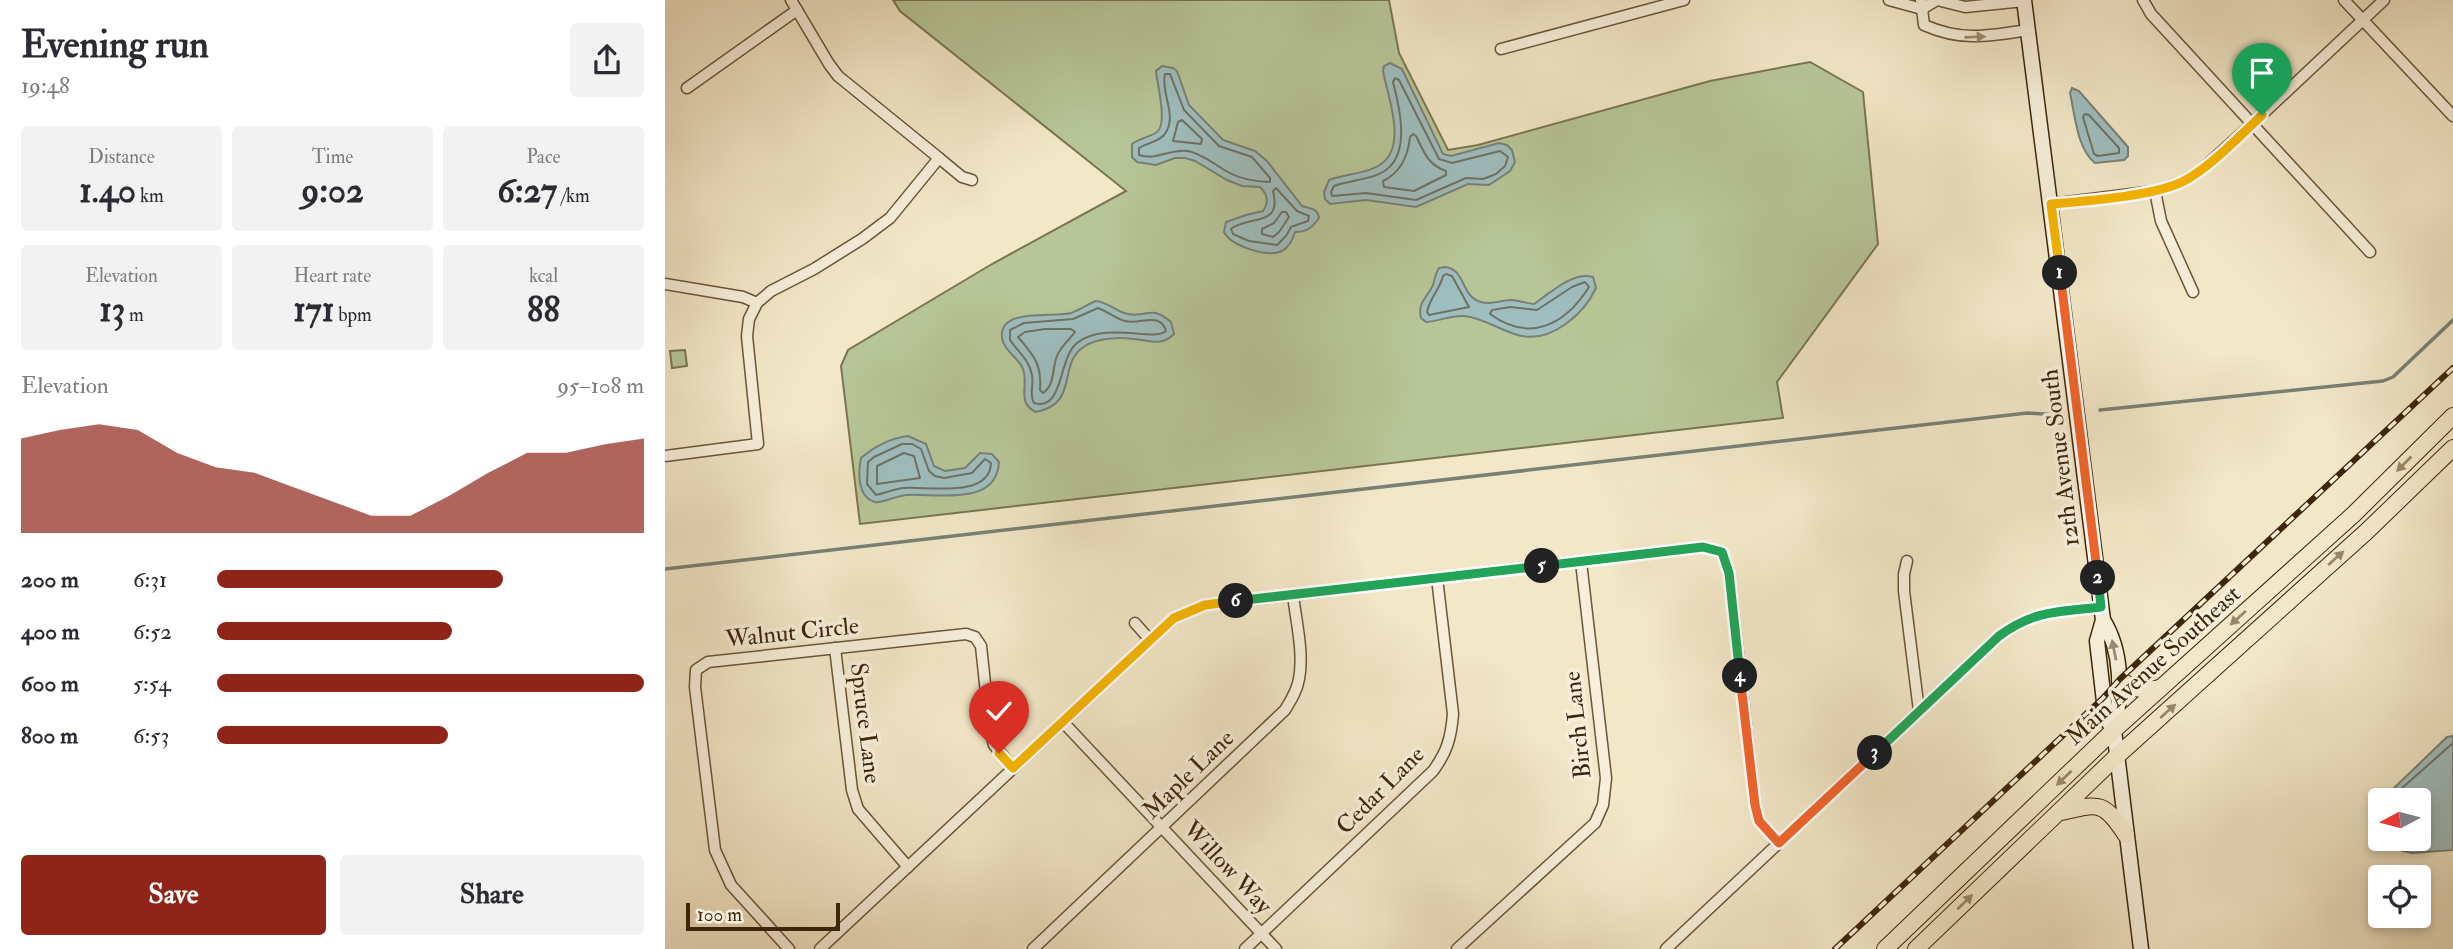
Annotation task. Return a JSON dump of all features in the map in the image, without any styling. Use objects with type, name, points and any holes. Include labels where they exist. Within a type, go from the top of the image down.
[{"type":"main road","name":"Main Avenue Southeast","points":[[1885,949],[2114,730],[2354,514],[2453,416]]},
{"type":"main road","name":"Main Avenue Southeast","points":[[1916,949],[2117,756],[2366,531],[2453,448]]},
{"type":"main road","points":[[2119,679],[2135,689],[2146,691],[2160,688]]},
{"type":"main road","points":[[2058,813],[2088,806],[2104,808],[2112,814],[2126,835]]},
{"type":"street","points":[[1889,0],[1921,4],[1937,0],[1965,7],[2024,0]]},
{"type":"street","name":"12th Avenue South","points":[[2024,0],[2102,613],[2097,641],[2106,719],[2114,730],[2141,949]]},
{"type":"street","points":[[2143,0],[2151,14],[2370,252]]},
{"type":"street","points":[[2344,0],[2453,116]]},
{"type":"street","points":[[2051,204],[2155,191],[2192,176],[2252,124],[2384,0]]},
{"type":"street","points":[[1501,49],[1676,1]]},
{"type":"street","points":[[1921,4],[1924,25],[1940,32],[1966,38],[2028,30]]},
{"type":"street","points":[[687,88],[794,5],[838,76],[962,177],[972,180]]},
{"type":"street","points":[[665,456],[758,444],[747,336],[749,319],[757,303],[771,291],[814,269],[862,239],[890,218],[939,158]]},
{"type":"street","points":[[2155,191],[2161,221],[2193,292]]},
{"type":"street","points":[[665,284],[743,297],[757,303]]},
{"type":"street","points":[[820,949],[1174,618],[1205,605],[1703,547],[1722,552],[1729,573],[1755,805],[1759,821],[1779,843]]},
{"type":"street","points":[[1907,561],[1904,591],[1919,711]]},
{"type":"street","name":"Birch Lane","points":[[1457,949],[1595,822],[1603,805],[1606,778],[1581,562]]},
{"type":"street","name":"Cedar Lane","points":[[1245,949],[1433,771],[1446,754],[1453,714],[1437,578]]},
{"type":"street","name":"Maple Lane","points":[[1033,949],[1285,710],[1299,679],[1300,660],[1293,595]]},
{"type":"street","points":[[1666,949],[1999,636],[2017,623],[2035,615],[2102,613],[2111,633],[2119,679],[2120,705],[2114,730]]},
{"type":"street","points":[[1135,623],[1150,640]]},
{"type":"street","name":"Walnut Circle","points":[[789,949],[731,885],[715,850],[695,687],[696,670],[708,662],[966,634],[975,637],[981,646],[993,745],[1013,768]]},
{"type":"street","name":"Spruce Lane","points":[[835,648],[852,790],[858,809],[908,867]]},
{"type":"street","name":"Willow Way","points":[[1063,722],[1276,949]]},
{"type":"green space","points":[[893,0],[1389,0],[1399,53],[1448,150],[1478,145],[1710,81],[1810,62],[1863,92],[1878,244],[1777,382],[1783,418],[860,524],[841,366],[848,350],[992,264],[1126,191],[900,11]]},
{"type":"green space","points":[[685,350],[687,366],[672,368],[670,351]]},
{"type":"water","points":[[1390,63],[1402,69],[1443,154],[1451,156],[1499,143],[1507,145],[1512,150],[1515,162],[1510,171],[1489,185],[1468,184],[1416,207],[1366,200],[1330,204],[1325,199],[1324,192],[1329,180],[1369,170],[1389,156],[1395,133],[1383,71],[1384,66]]},
{"type":"water","points":[[1162,66],[1177,71],[1189,105],[1223,140],[1255,151],[1267,161],[1302,206],[1317,212],[1319,218],[1314,224],[1306,230],[1295,232],[1282,251],[1259,252],[1234,242],[1224,232],[1226,222],[1263,211],[1267,199],[1260,187],[1242,186],[1185,158],[1175,158],[1156,165],[1137,162],[1132,157],[1132,144],[1154,134],[1160,127],[1162,112],[1156,71]]},
{"type":"water","points":[[2072,88],[2079,91],[2128,147],[2128,156],[2124,160],[2095,163],[2089,157],[2078,131],[2070,93]]},
{"type":"water","points":[[1445,267],[1456,272],[1468,293],[1482,302],[1512,300],[1534,304],[1562,284],[1585,276],[1593,277],[1596,288],[1575,316],[1545,335],[1522,336],[1464,316],[1426,322],[1421,318],[1421,304],[1433,285],[1439,268]]},
{"type":"water","points":[[1096,301],[1128,314],[1158,314],[1171,322],[1174,334],[1160,342],[1115,338],[1085,346],[1076,353],[1071,362],[1064,392],[1059,400],[1036,412],[1026,404],[1023,369],[1003,343],[1003,328],[1018,318],[1071,313]]},
{"type":"water","points":[[908,436],[926,444],[934,466],[945,471],[965,468],[980,453],[992,454],[999,462],[996,476],[988,486],[963,495],[907,495],[878,502],[869,499],[860,483],[861,458],[883,444]]},
{"type":"water","points":[[2453,736],[2453,850],[2412,853],[2402,851],[2431,851],[2431,788],[2394,788],[2447,737]]},
{"type":"waterway","points":[[2100,410],[2383,381],[2393,377],[2453,320]]},
{"type":"waterway","points":[[665,569],[2027,413],[2058,415]]},
{"type":"railway","points":[[1835,949],[2453,368]]},
{"type":"route","points":[[999,753],[1013,768],[1174,618],[1205,605],[1703,547],[1722,552],[1729,573],[1755,805],[1759,821],[1779,843],[1999,636],[2017,623],[2035,615],[2101,607],[2051,204],[2155,191],[2183,181],[2201,170],[2262,115]]}]
